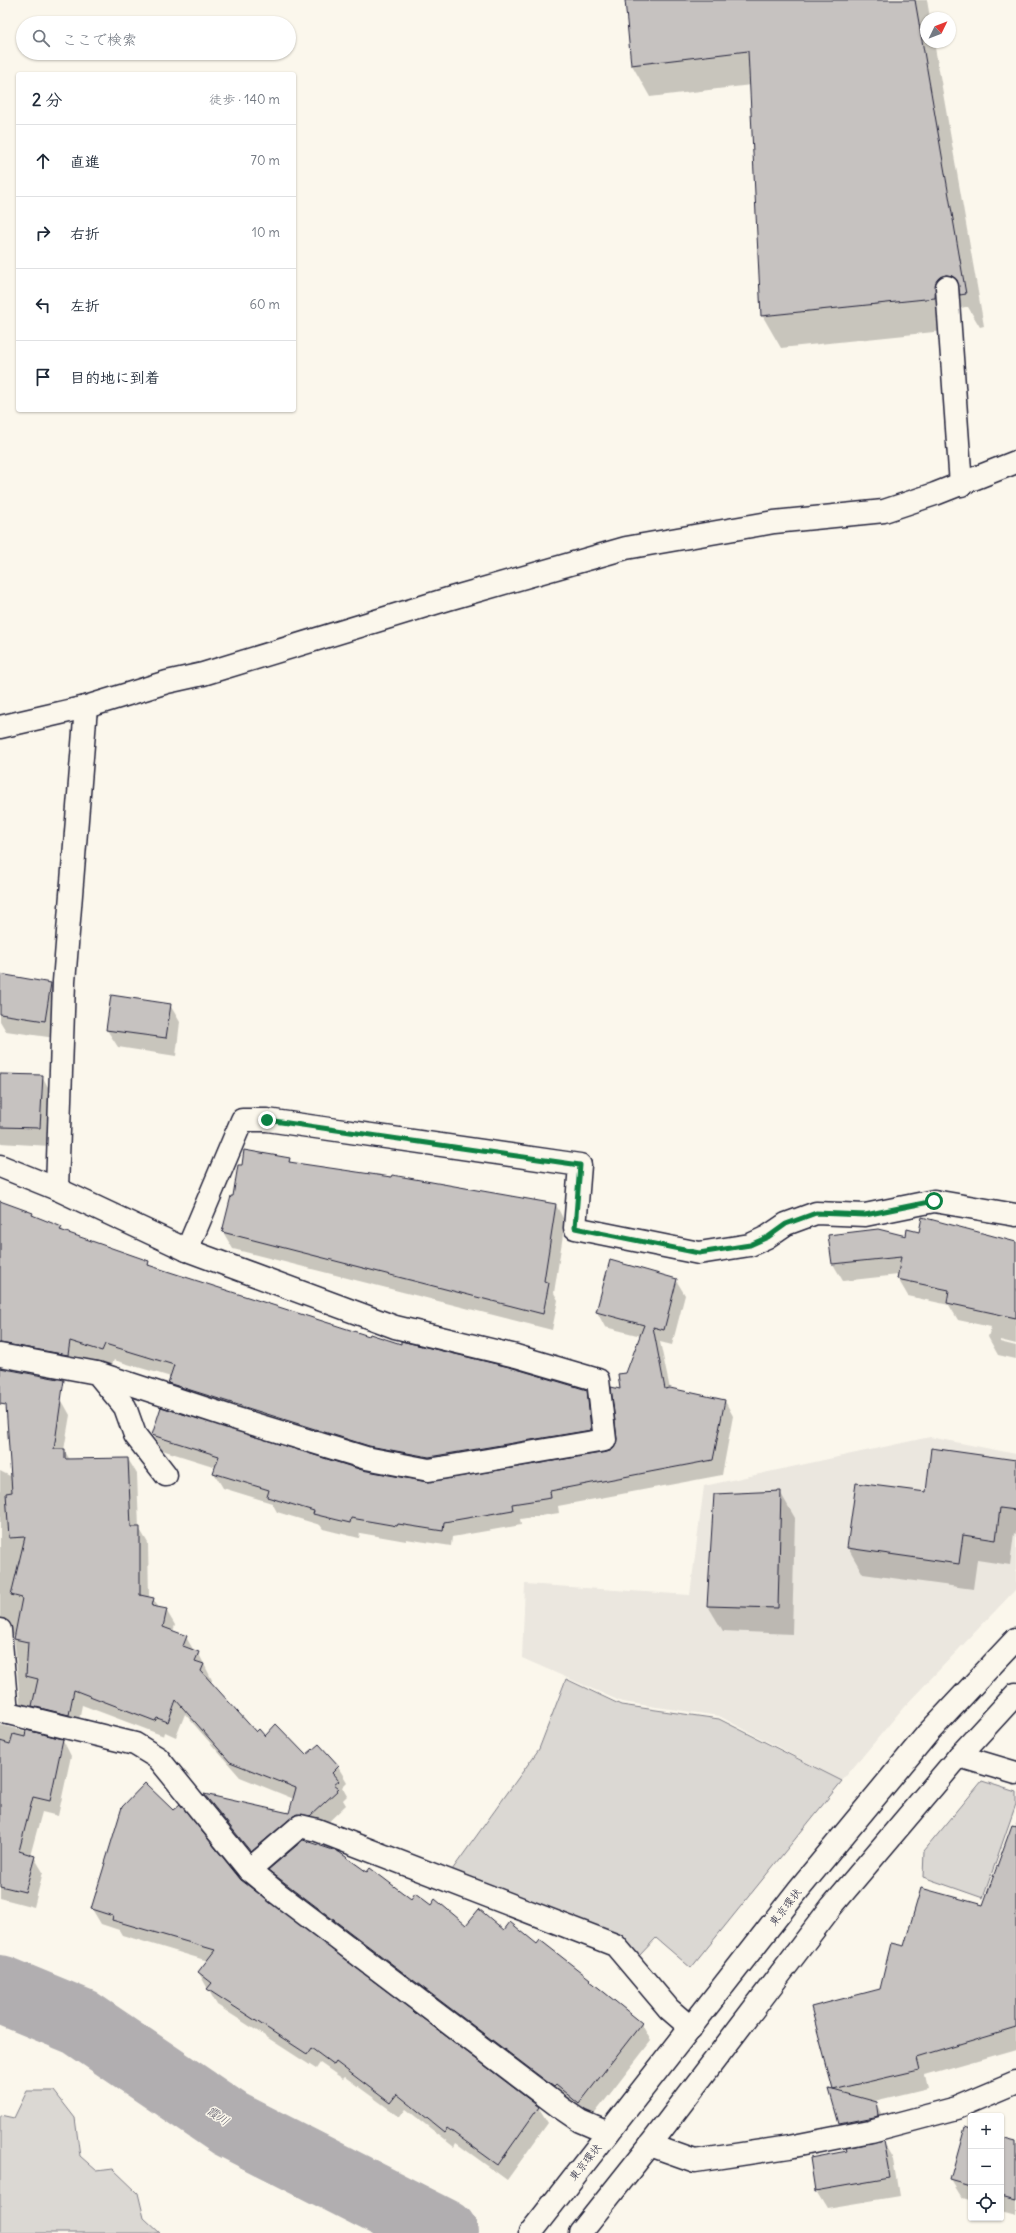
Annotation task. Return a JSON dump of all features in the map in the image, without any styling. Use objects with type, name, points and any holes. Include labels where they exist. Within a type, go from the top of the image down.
[{"type":"main road","points":[[947,287],[960,485]]},
{"type":"main road","points":[[0,727],[86,707],[167,682],[203,674],[448,599],[626,548],[774,522],[884,511],[960,485],[1016,462]]},
{"type":"main road","points":[[57,1189],[64,982],[86,707]]},
{"type":"main road","points":[[187,1250],[242,1120],[267,1120],[580,1165],[575,1228],[699,1253],[750,1245],[768,1237],[786,1224],[816,1213],[865,1215],[934,1201],[1016,1215]]},
{"type":"main road","points":[[0,1166],[57,1189],[187,1250],[395,1327],[516,1356],[598,1380],[605,1440],[429,1470],[366,1458],[234,1418],[97,1373],[0,1355]]},
{"type":"main road","points":[[97,1373],[124,1407],[135,1435],[166,1475]]},
{"type":"main road","points":[[0,1630],[3,1712],[135,1744],[158,1758],[249,1870],[277,1893],[561,2108],[580,2121],[608,2133]]},
{"type":"main road","name":"東京環状","points":[[530,2233],[798,1889],[928,1733],[1016,1639]]},
{"type":"main road","points":[[580,2233],[650,2145],[832,1906],[959,1756],[1016,1694]]},
{"type":"main road","points":[[959,1756],[1016,1773]]},
{"type":"main road","points":[[249,1870],[300,1826],[317,1830],[615,1945],[669,2009],[691,2028]]},
{"type":"main road","points":[[650,2145],[695,2161],[789,2147],[870,2131],[957,2108],[1016,2083]]},
{"type":"shaded area","points":[[930,1437],[1016,1454],[1016,1589],[903,1708],[842,1781],[719,1716],[622,1702],[522,1658],[525,1584],[690,1595],[704,1486]]},
{"type":"shaded area","points":[[566,1679],[621,1705],[719,1719],[842,1781],[691,1968],[656,1938],[639,1956],[622,1936],[452,1870],[539,1749]]},
{"type":"shaded area","points":[[982,1781],[1016,1792],[1016,1804],[983,1898],[923,1877],[924,1851]]},
{"type":"shaded area","points":[[27,2091],[54,2091],[75,2118],[80,2156],[97,2171],[113,2169],[138,2193],[144,2218],[160,2233],[0,2233],[0,2115],[14,2118]]},
{"type":"building","points":[[625,0],[915,0],[920,29],[920,48],[923,48],[966,294],[960,295],[957,280],[952,276],[946,275],[940,277],[936,282],[935,298],[761,316],[748,51],[631,65]]},
{"type":"building","points":[[0,974],[51,983],[45,1021],[0,1014]]},
{"type":"building","points":[[111,995],[171,1004],[166,1038],[106,1030]]},
{"type":"building","points":[[0,1074],[43,1075],[40,1128],[0,1127]]},
{"type":"building","points":[[244,1150],[290,1158],[289,1162],[391,1177],[392,1175],[556,1204],[544,1281],[549,1283],[543,1314],[222,1232],[231,1196],[233,1196],[238,1165],[242,1165]]},
{"type":"building","points":[[0,1201],[33,1213],[32,1215],[62,1227],[60,1230],[149,1261],[148,1265],[369,1336],[370,1334],[401,1344],[401,1341],[513,1368],[587,1390],[591,1430],[429,1457],[369,1446],[168,1383],[174,1365],[105,1344],[102,1351],[70,1341],[68,1355],[0,1343]]},
{"type":"building","points":[[922,1217],[1016,1242],[1016,1318],[947,1303],[949,1290],[897,1279],[901,1257],[832,1264],[828,1235],[878,1229],[906,1236],[907,1229],[919,1232]]},
{"type":"building","points":[[610,1260],[677,1279],[664,1330],[653,1327],[665,1389],[670,1388],[725,1400],[713,1460],[550,1491],[551,1498],[512,1504],[513,1510],[444,1522],[443,1531],[398,1524],[397,1526],[351,1518],[350,1523],[313,1514],[314,1511],[267,1497],[269,1490],[213,1473],[219,1456],[152,1435],[161,1407],[362,1470],[427,1482],[607,1452],[613,1449],[617,1439],[611,1387],[620,1389],[618,1374],[626,1373],[644,1325],[596,1312]]},
{"type":"building","points":[[0,1368],[64,1380],[54,1449],[65,1449],[65,1459],[128,1458],[131,1527],[140,1527],[140,1595],[154,1598],[152,1606],[167,1609],[163,1627],[187,1636],[183,1646],[199,1652],[195,1661],[204,1664],[201,1671],[256,1732],[259,1729],[265,1736],[276,1724],[306,1755],[319,1744],[339,1766],[332,1773],[339,1781],[334,1785],[339,1789],[310,1816],[297,1814],[292,1817],[251,1852],[204,1794],[289,1813],[296,1788],[230,1762],[176,1700],[168,1722],[157,1718],[155,1721],[74,1690],[69,1715],[32,1706],[38,1679],[26,1676],[28,1642],[14,1639],[22,1598],[11,1595],[25,1537],[9,1538],[6,1493],[12,1492],[6,1405],[0,1404]]},
{"type":"building","points":[[931,1448],[1016,1460],[1016,1510],[1000,1508],[996,1540],[963,1535],[959,1564],[847,1548],[856,1483],[926,1492]]},
{"type":"building","points":[[781,1491],[778,1608],[707,1606],[714,1494]]},
{"type":"building","points":[[26,1730],[63,1739],[50,1801],[33,1797],[19,1851],[35,1856],[25,1892],[0,1886],[0,1741],[10,1744],[13,1734],[25,1737]]},
{"type":"building","points":[[145,1783],[173,1810],[180,1804],[241,1880],[539,2107],[498,2165],[447,2128],[444,2132],[397,2094],[390,2103],[336,2062],[334,2065],[311,2048],[307,2054],[207,1989],[212,1983],[198,1972],[215,1950],[112,1920],[113,1916],[91,1909],[122,1807]]},
{"type":"building","points":[[1012,1825],[1016,1826],[1016,2028],[916,2058],[919,2070],[833,2090],[811,2007],[880,1989],[891,1943],[904,1946],[921,1888],[983,1905]]},
{"type":"building","points":[[303,1840],[339,1852],[367,1872],[370,1868],[411,1899],[415,1893],[431,1905],[435,1899],[466,1925],[479,1909],[504,1930],[510,1922],[537,1944],[540,1940],[590,1979],[589,1980],[642,2023],[579,2104],[556,2085],[554,2087],[268,1870]]},
{"type":"building","points":[[829,2089],[877,2102],[879,2116],[839,2124]]},
{"type":"building","points":[[965,2127],[968,2128],[968,2186],[950,2181]]},
{"type":"building","points":[[1004,2138],[1016,2141],[1016,2199],[1004,2196]]},
{"type":"building","points":[[883,2140],[890,2178],[815,2191],[810,2158],[847,2151],[846,2148]]},
{"type":"waterway","name":"霞川","points":[[0,1989],[80,2022],[230,2124],[444,2233]]},
{"type":"route","points":[[267,1120],[580,1165],[575,1228],[699,1253],[750,1245],[768,1237],[786,1224],[816,1213],[848,1213],[865,1215],[934,1201]]}]
